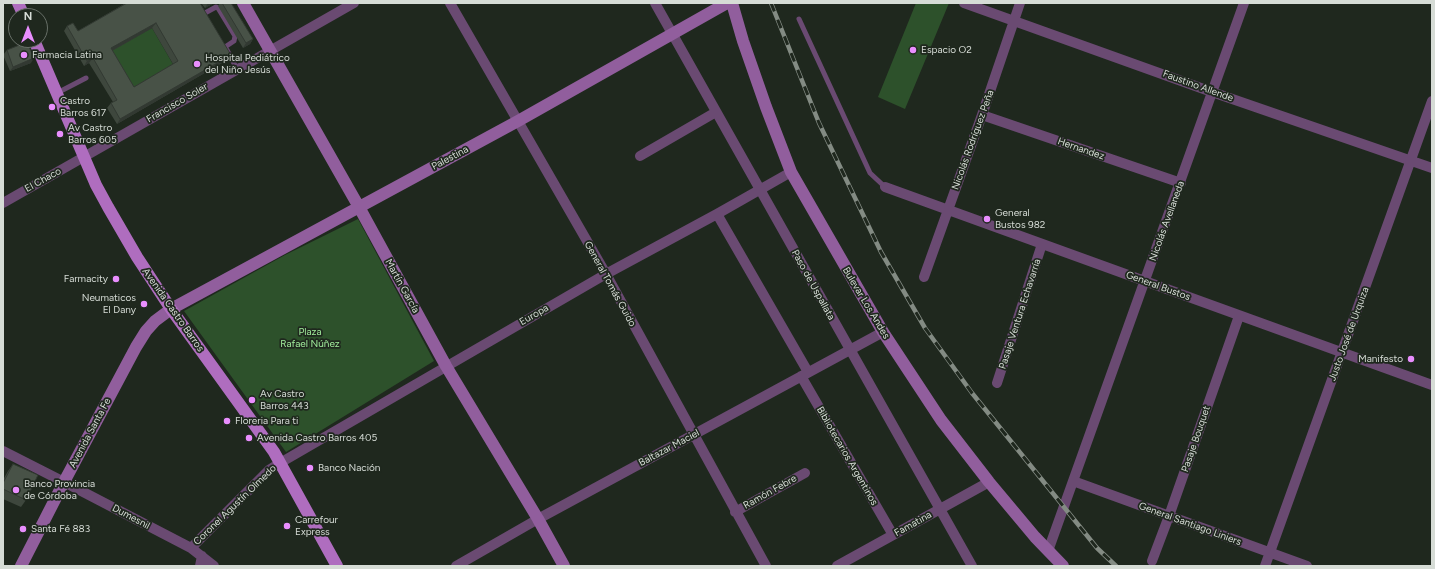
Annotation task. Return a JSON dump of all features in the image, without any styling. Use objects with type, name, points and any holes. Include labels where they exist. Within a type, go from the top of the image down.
[{"type":"main road","name":"Martín García","points":[[243,3],[359,207],[446,366],[538,519],[564,566]]},
{"type":"main road","name":"Palestina","points":[[171,309],[518,121],[727,3]]},
{"type":"main road","name":"Bulevar Los Andes","points":[[732,3],[743,41],[766,107],[791,172],[883,332],[941,420],[989,482],[1048,551],[1063,566]]},
{"type":"main road","name":"Avenida Castro Barros","points":[[37,48],[96,186],[108,207],[137,257],[171,309],[274,452],[337,566]]},
{"type":"main road","name":"Avenida Santa Fe","points":[[21,566],[64,482],[146,331],[155,321],[171,309]]},
{"type":"street","name":"Francisco Soler","points":[[84,157],[269,50],[354,3]]},
{"type":"street","name":"General Tomás Guido","points":[[450,3],[606,274],[735,512],[766,566]]},
{"type":"street","name":"Paso de Uspallata","points":[[655,3],[972,566]]},
{"type":"street","name":"Faustino Allende","points":[[964,3],[1212,92],[1432,168]]},
{"type":"street","name":"Nicolás Rodríguez Peña","points":[[924,277],[1020,3]]},
{"type":"street","name":"Nicolás Avellaneda","points":[[1048,551],[1244,3]]},
{"type":"street","name":"Justo José de Urquiza","points":[[1265,566],[1432,101]]},
{"type":"street","points":[[640,156],[716,112]]},
{"type":"street","name":"Hernandez","points":[[982,115],[1180,183]]},
{"type":"street","name":"El Chaco","points":[[3,203],[84,157]]},
{"type":"street","name":"Europa","points":[[280,463],[606,274],[791,172]]},
{"type":"street","name":"General Bustos","points":[[885,187],[1432,385]]},
{"type":"street","name":"Bibliotecarios Argentinos","points":[[717,214],[893,535]]},
{"type":"street","name":"Pasaje Ventura Echavarría","points":[[997,383],[1042,244]]},
{"type":"street","name":"Pasaje Bouquet","points":[[1152,561],[1170,516],[1239,316]]},
{"type":"street","name":"Baltazar Maciel","points":[[456,566],[538,519],[849,349],[883,332]]},
{"type":"street","name":"Dumesnil","points":[[3,451],[191,548],[201,561],[214,566]]},
{"type":"street","name":"Coronel Agustín Olmedo","points":[[191,548],[269,470],[280,463]]},
{"type":"street","name":"Ramón Febre","points":[[735,512],[805,473]]},
{"type":"street","name":"General Santiago Liniers","points":[[1073,481],[1307,566]]},
{"type":"street","name":"Famatina","points":[[837,566],[989,482]]},
{"type":"lane","points":[[209,20],[204,10],[216,7],[218,8],[235,36],[234,41],[225,47]]},
{"type":"lane","points":[[799,19],[870,173],[885,187]]},
{"type":"lane","points":[[221,40],[237,69]]},
{"type":"lane","points":[[56,93],[86,78]]},
{"type":"green space","name":"Espacio O2","points":[[916,3],[949,3],[905,109],[878,97]]},
{"type":"green space","points":[[152,28],[174,66],[130,92],[108,53]]},
{"type":"green space","name":"Plaza Rafael Núñez","points":[[358,219],[434,361],[286,452],[184,311],[285,255]]},
{"type":"building","name":"Hospital Pediátrico del Niño Jesús","points":[[127,3],[200,3],[231,55],[120,119],[111,103],[117,100],[93,58],[87,61],[67,26],[73,23],[78,31]],"holes":[[[156,23],[178,61],[134,87],[111,48]]]},
{"type":"building","points":[[222,3],[231,3],[253,39],[246,43]]},
{"type":"building","points":[[12,48],[30,48],[34,58],[13,67],[7,50]]},
{"type":"building","points":[[13,464],[38,475],[26,500],[3,489],[3,483]]},
{"type":"railway","points":[[771,3],[819,123],[881,252],[925,328],[972,393],[1097,548],[1116,566]]},
{"type":"place","name":"Espacio O2","points":[[913,50]]},
{"type":"place","name":"Farmacia Latina","points":[[24,55]]},
{"type":"place","name":"Hospital Pediátrico del Niño Jesús","points":[[197,64]]},
{"type":"place","name":"Castro Barros 617","points":[[52,107]]},
{"type":"place","name":"Av Castro Barros 605","points":[[60,134]]},
{"type":"place","name":"General Bustos 982","points":[[987,219]]},
{"type":"place","name":"Farmacity","points":[[116,279]]},
{"type":"place","name":"Neumaticos El Dany","points":[[144,304]]},
{"type":"place","name":"Manifesto","points":[[1411,359]]},
{"type":"place","name":"Av Castro Barros 443","points":[[252,400]]},
{"type":"place","name":"Floreria Para ti","points":[[227,421]]},
{"type":"place","name":"Avenida Castro Barros 405","points":[[249,438]]},
{"type":"place","name":"Banco Nación","points":[[310,468]]},
{"type":"place","name":"Banco Provincia de Córdoba","points":[[16,490]]},
{"type":"place","name":"Carrefour Express","points":[[287,526]]},
{"type":"place","name":"Santa Fé 883","points":[[23,529]]}]
